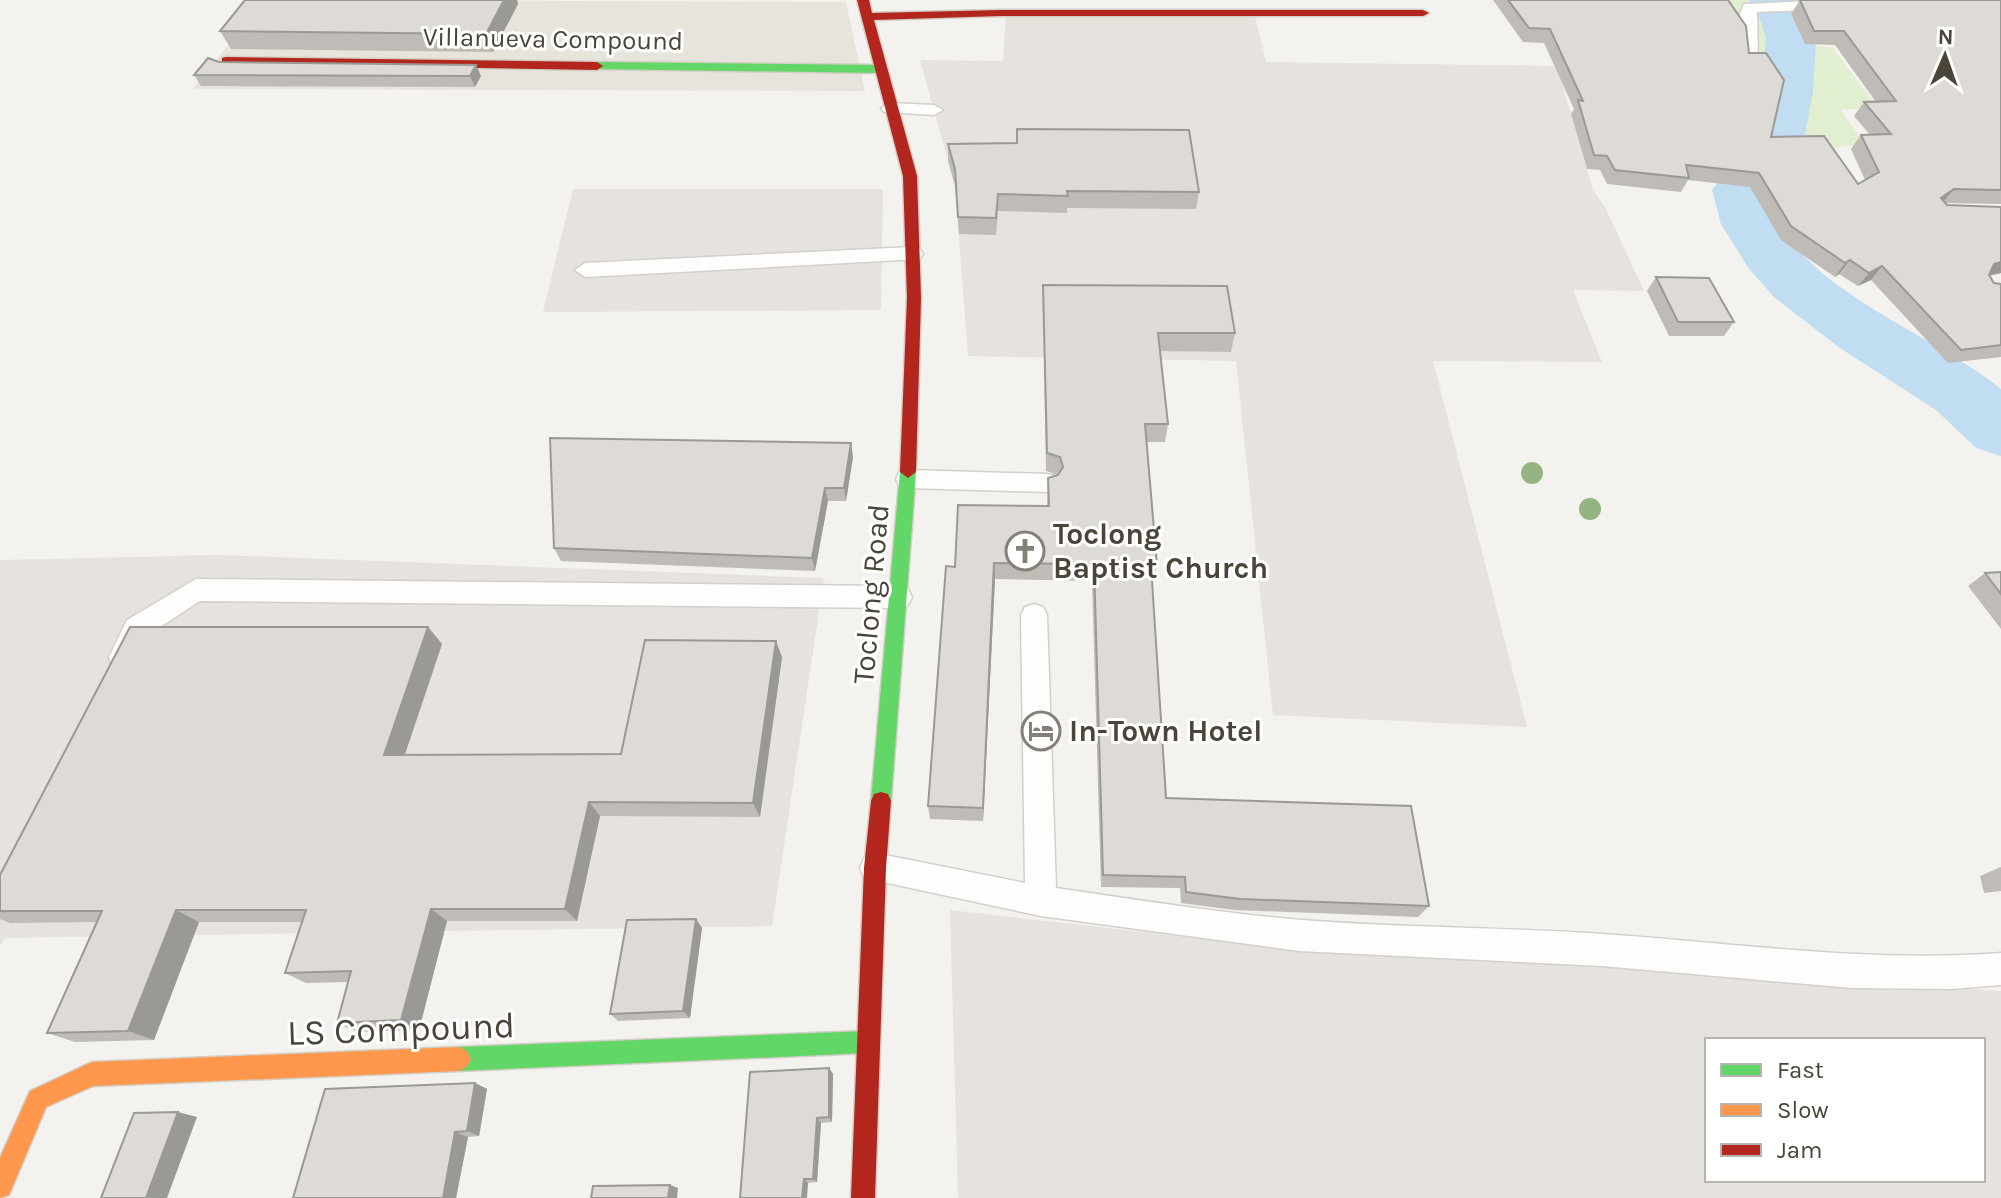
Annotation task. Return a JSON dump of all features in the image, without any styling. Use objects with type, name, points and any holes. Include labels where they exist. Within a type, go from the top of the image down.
[{"type":"street","points":[[865,9],[1001,13],[1423,13]]},
{"type":"street","name":"Toclong Road","points":[[863,1198],[875,868],[908,479],[913,254],[910,176],[865,9]]},
{"type":"street","name":"Villanueva Compound","points":[[226,61],[879,69]]},
{"type":"street","name":"LS Compound","points":[[0,1186],[38,1099],[92,1074],[867,1042]]},
{"type":"lane","points":[[1749,61],[1750,7],[1847,4]]},
{"type":"lane","points":[[890,108],[934,110]]},
{"type":"lane","points":[[585,270],[913,254]]},
{"type":"lane","points":[[908,479],[1047,483]]},
{"type":"lane","points":[[108,685],[136,628],[196,590],[899,597]]},
{"type":"lane","points":[[1034,615],[1041,901]]},
{"type":"lane","points":[[875,868],[1041,901],[1167,920],[1333,938],[1602,950],[1849,972],[1938,974],[2001,969]]},
{"type":"shaded area","points":[[264,0],[846,2],[865,91],[193,89]]},
{"type":"shaded area","points":[[1006,15],[1255,16],[1266,62],[1557,66],[1593,190],[1605,207],[1644,291],[1573,290],[1602,362],[1433,361],[1527,727],[1273,715],[1236,361],[968,356],[955,186],[920,60],[1003,61]]},
{"type":"shaded area","points":[[573,189],[883,189],[881,310],[543,312]]},
{"type":"shaded area","points":[[218,555],[824,578],[772,926],[5,938],[0,946],[0,560]]},
{"type":"shaded area","points":[[950,910],[1179,936],[2001,991],[2001,1198],[958,1198]]},
{"type":"green space","points":[[1650,0],[1798,0],[1784,3],[1801,46],[1832,47],[1879,109],[1840,109],[1864,143],[1833,148],[1806,162],[1808,193],[1748,193],[1735,189],[1761,164]]},
{"type":"building","points":[[245,0],[504,0],[486,34],[220,31]]},
{"type":"building","points":[[1508,0],[1728,0],[1746,26],[1749,53],[1766,53],[1784,80],[1771,137],[1824,136],[1858,184],[1879,172],[1861,135],[1891,134],[1864,102],[1896,101],[1844,31],[1814,31],[1800,0],[2001,0],[2001,190],[1954,189],[1941,198],[1947,205],[2001,207],[2001,262],[1994,264],[1989,275],[1994,283],[2001,284],[2001,345],[1961,350],[1882,266],[1869,273],[1850,260],[1845,263],[1791,226],[1759,173],[1686,165],[1689,178],[1615,170],[1607,156],[1594,155],[1578,100],[1583,101],[1550,29],[1529,28]]},
{"type":"building","points":[[208,58],[219,62],[476,65],[470,76],[194,75]]},
{"type":"building","points":[[1017,129],[1189,130],[1199,192],[1067,191],[1068,196],[998,194],[996,218],[958,217],[955,169],[948,144],[1017,143]]},
{"type":"building","points":[[1656,277],[1709,278],[1734,322],[1678,322]]},
{"type":"building","points":[[1043,285],[1227,286],[1235,333],[1158,333],[1168,424],[1145,424],[1157,565],[1151,565],[1166,798],[1411,806],[1429,906],[1240,899],[1186,892],[1185,877],[1103,875],[1094,564],[994,563],[983,808],[928,806],[946,566],[955,567],[958,505],[1049,506],[1048,478],[1058,475],[1063,467],[1060,457],[1047,453]]},
{"type":"building","points":[[550,438],[851,443],[844,488],[825,488],[812,558],[554,548]]},
{"type":"building","points":[[2001,572],[2001,594],[1985,573]]},
{"type":"building","points":[[130,627],[428,627],[384,755],[621,754],[645,640],[776,641],[753,803],[589,802],[565,909],[431,909],[401,1020],[337,1023],[351,971],[285,973],[306,910],[176,910],[128,1031],[47,1033],[102,911],[0,911],[0,875]]},
{"type":"building","points":[[696,919],[683,1011],[610,1014],[627,920]]},
{"type":"building","points":[[829,1068],[829,1117],[817,1118],[813,1179],[804,1179],[802,1198],[740,1198],[750,1072]]},
{"type":"building","points":[[475,1083],[467,1131],[455,1132],[443,1198],[293,1198],[325,1089]]},
{"type":"building","points":[[178,1112],[146,1198],[101,1198],[134,1113]]},
{"type":"building","points":[[670,1185],[668,1198],[591,1198],[593,1186]]},
{"type":"waterway","points":[[1774,0],[1789,30],[1791,61],[1775,145],[1756,175],[1741,190],[1751,224],[1770,255],[1797,283],[1863,333],[1960,393],[2001,430]]},
{"type":"traffic: fast","points":[[597,66],[879,69]]},
{"type":"traffic: fast","points":[[881,801],[908,472]]},
{"type":"traffic: fast","points":[[459,1059],[867,1042]]},
{"type":"traffic: slow","points":[[0,1186],[38,1099],[92,1074],[459,1059]]},
{"type":"traffic: jam","points":[[863,0],[910,176],[914,298],[908,472]]},
{"type":"traffic: jam","points":[[867,17],[1001,13],[1423,13]]},
{"type":"traffic: jam","points":[[226,61],[597,66]]},
{"type":"traffic: jam","points":[[863,1198],[875,868],[881,801]]},
{"type":"place","name":"Toclong Baptist Church","points":[[1025,551]]},
{"type":"place","name":"In-Town Hotel","points":[[1041,731]]}]
